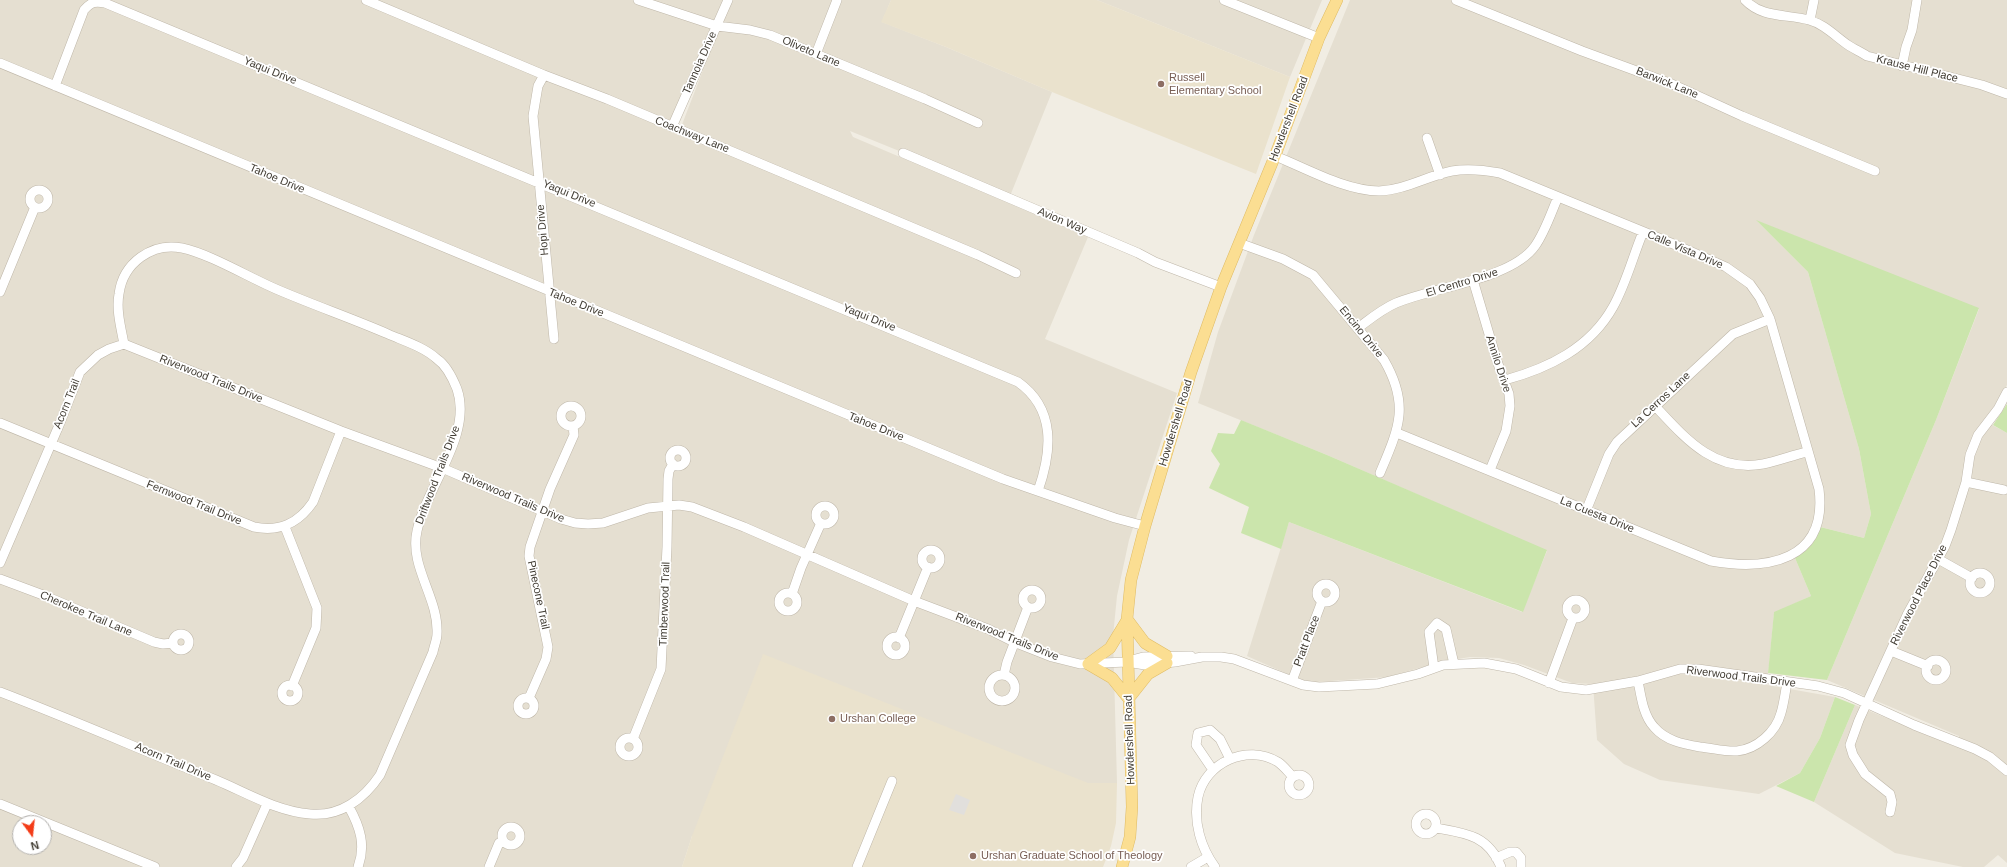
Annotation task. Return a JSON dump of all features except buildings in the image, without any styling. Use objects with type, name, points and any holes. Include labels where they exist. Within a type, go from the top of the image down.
[{"type":"main road","name":"Howdershell Road","points":[[1122,867],[1130,837],[1132,807],[1127,619],[1132,580],[1145,526],[1191,372],[1221,287],[1275,156],[1319,38],[1337,0]]},
{"type":"main road","points":[[1127,619],[1145,643],[1167,659],[1148,674],[1129,698],[1112,678],[1088,664],[1110,648],[1127,619]]},
{"type":"street","name":"Coachway Lane","points":[[366,0],[383,3],[544,75],[672,126],[978,255],[1016,273]]},
{"type":"street","name":"Oliveto Lane","points":[[638,0],[717,26],[750,30],[770,35],[925,99],[978,123]]},
{"type":"street","name":"Tannoia Drive","points":[[672,126],[728,0]]},
{"type":"street","points":[[816,54],[837,0]]},
{"type":"street","points":[[1225,0],[1319,38]]},
{"type":"street","name":"Barwick Lane","points":[[1456,0],[1582,51],[1672,84],[1742,116],[1875,171]]},
{"type":"street","name":"Krause Hill Place","points":[[1744,0],[1751,7],[1761,12],[1810,20],[1827,29],[1850,47],[1867,56],[1982,85],[2007,94]]},
{"type":"street","points":[[1810,20],[1814,0]]},
{"type":"street","points":[[1902,66],[1906,47],[1912,30],[1917,0]]},
{"type":"street","name":"Yaqui Drive","points":[[54,86],[84,10],[90,4],[96,2],[105,3],[1018,382],[1030,390],[1039,402],[1045,419],[1047,458],[1038,491]]},
{"type":"street","name":"Tahoe Drive","points":[[0,63],[1003,479],[1115,518],[1145,526]]},
{"type":"street","name":"Hopi Drive","points":[[544,75],[536,93],[533,116],[554,339]]},
{"type":"street","points":[[1427,138],[1440,175]]},
{"type":"street","name":"Avion Way","points":[[903,153],[1138,253],[1155,262],[1221,287]]},
{"type":"street","name":"Calle Vista Drive","points":[[1275,156],[1338,182],[1368,190],[1379,191],[1400,188],[1440,175],[1470,169],[1500,173],[1726,267],[1750,284],[1760,298],[1770,319],[1819,489],[1820,516],[1816,528],[1800,549]]},
{"type":"street","name":"El Centro Drive","points":[[1358,328],[1374,316],[1397,303],[1498,273],[1518,262],[1535,247],[1558,197]]},
{"type":"street","points":[[0,292],[35,207]]},
{"type":"street","points":[[1505,380],[1525,375],[1559,360],[1585,342],[1596,331],[1614,306],[1643,232]]},
{"type":"street","name":"Encino Drive","points":[[1239,243],[1284,259],[1313,275],[1384,360],[1392,375],[1400,411],[1396,433],[1380,473]]},
{"type":"street","name":"Driftwood Trails Drive","points":[[124,344],[118,295],[125,272],[138,259],[152,250],[171,247],[192,251],[275,288],[405,341],[438,359],[452,380],[459,401],[458,428],[420,517],[415,547],[420,572],[436,620],[437,635],[433,652],[380,775],[372,787],[348,807]]},
{"type":"street","name":"Annilo Drive","points":[[1473,280],[1495,354],[1509,394],[1510,418],[1490,470]]},
{"type":"street","name":"La Cerros Lane","points":[[1586,511],[1609,454],[1617,442],[1733,334],[1770,319]]},
{"type":"street","name":"Riverwood Trails Drive","points":[[124,344],[341,431],[442,468],[542,511],[576,523],[602,523],[648,508],[668,506],[692,507],[914,601],[961,618],[1014,642],[1052,657],[1080,664],[1127,662],[1143,656],[1167,659],[1202,657],[1234,659],[1292,681],[1319,688],[1356,686],[1392,680],[1454,664],[1484,663],[1499,666],[1516,670],[1549,683],[1574,690],[1586,690],[1638,681],[1665,672],[1698,669],[1831,689],[1844,693],[1866,704],[1963,744],[1990,757],[2006,767]]},
{"type":"street","name":"Acorn Trail","points":[[0,563],[80,372],[98,355],[124,344]]},
{"type":"street","name":"Riverwood Place Drive","points":[[1890,812],[1892,802],[1890,794],[1865,774],[1853,755],[1850,745],[1866,704],[1907,615],[1938,559],[1951,530],[1966,482],[1970,456],[1976,440],[1998,410],[2007,392]]},
{"type":"street","points":[[1655,406],[1699,450],[1710,456],[1737,465],[1762,464],[1808,452]]},
{"type":"street","name":"Fernwood Trail Drive","points":[[0,423],[254,527],[265,529],[285,527]]},
{"type":"street","name":"Pinecone Trail","points":[[529,698],[546,659],[548,647],[530,556],[533,535],[574,435],[573,426]]},
{"type":"street","points":[[292,686],[316,628],[317,608],[285,527],[308,510],[313,502],[341,431]]},
{"type":"street","name":"La Cuesta Drive","points":[[1396,433],[1490,470],[1693,555],[1726,564],[1742,565],[1775,563],[1793,556],[1800,549]]},
{"type":"street","name":"Timberwood Trail","points":[[633,739],[661,669],[669,471],[673,464]]},
{"type":"street","points":[[1966,482],[2006,492]]},
{"type":"street","points":[[792,594],[801,568],[821,523]]},
{"type":"street","points":[[1938,559],[1972,578]]},
{"type":"street","points":[[899,638],[928,567]]},
{"type":"street","name":"Cherokee Trail Lane","points":[[0,579],[43,595],[154,642],[163,644],[173,643]]},
{"type":"street","name":"Pratt Place","points":[[1292,681],[1322,601]]},
{"type":"street","points":[[1004,675],[1014,642],[1028,607]]},
{"type":"street","points":[[1549,683],[1573,618]]},
{"type":"street","points":[[1434,668],[1429,632],[1438,623],[1446,629],[1454,664]]},
{"type":"street","points":[[1891,651],[1928,666]]},
{"type":"street","points":[[1638,681],[1648,717],[1653,727],[1670,740],[1681,744],[1736,751],[1748,749],[1758,743],[1776,725],[1782,713],[1787,683]]},
{"type":"street","name":"Acorn Trail Drive","points":[[0,692],[157,755],[235,788],[267,804],[311,814],[331,813],[348,807]]},
{"type":"street","points":[[1213,770],[1196,744],[1198,733],[1210,730],[1214,732],[1230,759]]},
{"type":"street","points":[[1215,867],[1208,857],[1199,834],[1197,804],[1202,786],[1213,770],[1230,759],[1242,755],[1262,756],[1278,762],[1293,777]]},
{"type":"street","points":[[857,867],[892,781]]},
{"type":"street","points":[[0,804],[155,867]]},
{"type":"street","points":[[236,867],[243,858],[267,804]]},
{"type":"street","points":[[348,807],[356,821],[361,835],[361,852],[358,867]]},
{"type":"street","points":[[1436,828],[1471,835],[1490,848],[1501,867]]},
{"type":"street","points":[[489,867],[499,843],[503,841]]},
{"type":"street","points":[[1496,858],[1510,852],[1516,852],[1521,858],[1521,867]]},
{"type":"street","points":[[1191,867],[1208,857]]},
{"type":"shaded area","points":[[0,0],[891,0],[882,22],[946,47],[1052,92],[1010,196],[850,131],[853,137],[1088,237],[1045,339],[1177,393],[1129,540],[1117,596],[1113,636],[1117,783],[1088,783],[692,836],[682,867],[0,867]],"holes":[[[696,67],[703,70],[678,135],[667,129]]]},
{"type":"shaded area","name":"Russell Elementary School","points":[[891,0],[1097,0],[1290,77],[1256,174],[1052,92],[946,47],[881,22]]},
{"type":"shaded area","points":[[1097,0],[1322,0],[1290,77]]},
{"type":"shaded area","points":[[1350,0],[2007,0],[2007,385],[1985,421],[2007,433],[2007,863],[1998,855],[1984,867],[1963,867],[1895,853],[1814,802],[1855,705],[1956,747],[1959,736],[1827,680],[1936,420],[1979,309],[1757,221],[1808,272],[1859,449],[1871,514],[1864,538],[1820,527],[1812,544],[1795,558],[1811,596],[1774,613],[1767,685],[1835,697],[1820,738],[1800,773],[1759,794],[1660,780],[1624,764],[1597,740],[1593,684],[1572,683],[1524,665],[1499,658],[1470,657],[1440,662],[1388,677],[1316,682],[1301,680],[1247,656],[1289,522],[1522,612],[1547,551],[1327,455],[1198,403],[1218,332],[1254,235]]},
{"type":"shaded area","name":"Urshan College","points":[[763,654],[1088,783],[1117,783],[1116,823],[1111,846],[1103,867],[682,867],[692,836]]},
{"type":"shaded area","points":[[956,794],[970,800],[964,815],[949,810]]},
{"type":"green space","points":[[1756,220],[1979,308],[1936,420],[1827,680],[1768,673],[1774,612],[1811,596],[1795,558],[1812,544],[1820,527],[1864,538],[1871,514],[1859,449],[1808,272]]},
{"type":"green space","points":[[2007,404],[2007,433],[1993,425]]},
{"type":"green space","points":[[1241,420],[1327,455],[1547,550],[1523,612],[1289,522],[1281,549],[1241,533],[1249,507],[1209,488],[1220,464],[1211,451],[1218,433],[1234,434]]},
{"type":"green space","points":[[1835,697],[1855,705],[1814,802],[1776,786],[1800,773],[1820,738]]},
{"type":"place","name":"Russell Elementary School","points":[[1161,84]]},
{"type":"place","name":"Urshan College","points":[[832,719]]},
{"type":"place","name":"Urshan Graduate School of Theology","points":[[973,856]]}]
